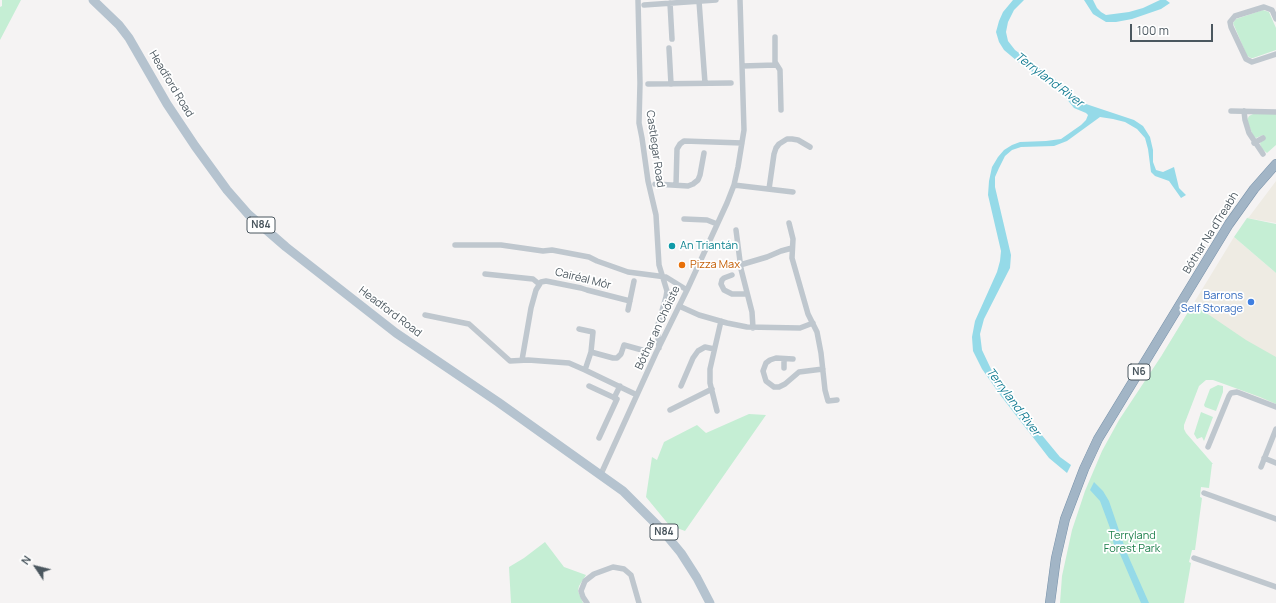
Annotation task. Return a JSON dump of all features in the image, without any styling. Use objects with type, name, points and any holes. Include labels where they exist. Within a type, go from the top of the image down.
[{"type":"highway","name":"Bóthar Na dTreabh","points":[[1050,603],[1056,558],[1065,519],[1098,439],[1230,224],[1254,189],[1276,164]]},
{"type":"main road","name":"Headford Road","points":[[94,0],[120,25],[167,104],[195,146],[227,190],[248,214],[286,247],[396,333],[492,398],[625,492],[662,530],[681,553],[697,578],[710,603]]},
{"type":"street","name":"Castlegar Road","points":[[638,0],[640,83],[639,123],[648,182],[656,215],[659,266],[666,291],[666,297],[657,328],[659,348]]},
{"type":"street","points":[[644,4],[716,0]]},
{"type":"street","name":"Bóthar an Chóiste","points":[[601,474],[687,290],[734,185],[742,143],[744,117],[740,0]]},
{"type":"street","points":[[699,1],[705,83]]},
{"type":"street","points":[[670,3],[672,39]]},
{"type":"street","points":[[1276,20],[1272,10],[1264,7],[1235,16],[1230,22],[1246,59],[1252,62],[1276,54]]},
{"type":"street","points":[[775,37],[776,65],[780,70],[781,110]]},
{"type":"street","points":[[669,48],[671,84]]},
{"type":"street","points":[[742,66],[776,65]]},
{"type":"street","points":[[648,84],[731,84]]},
{"type":"street","points":[[1232,111],[1276,112]]},
{"type":"street","points":[[1244,111],[1246,126],[1254,143],[1263,154]]},
{"type":"street","points":[[1254,143],[1263,138]]},
{"type":"street","points":[[769,189],[774,154],[779,144],[787,139],[792,139],[798,140],[810,146]]},
{"type":"street","points":[[676,185],[677,149],[684,141],[742,143]]},
{"type":"street","points":[[656,184],[688,186],[698,180],[704,152]]},
{"type":"street","points":[[734,185],[793,192]]},
{"type":"street","points":[[684,219],[707,220],[717,224]]},
{"type":"street","points":[[789,223],[793,239],[792,258],[802,296],[818,339],[828,402],[837,400]]},
{"type":"street","points":[[736,230],[740,265],[752,312],[752,328]]},
{"type":"street","points":[[455,245],[501,245],[543,251],[552,250],[589,257],[628,272],[662,276],[687,290]]},
{"type":"street","points":[[740,265],[792,248]]},
{"type":"street","points":[[485,274],[533,280],[539,284]]},
{"type":"street","points":[[732,275],[722,280],[721,284],[724,290],[732,294],[747,294]]},
{"type":"street","name":"Cairéal Mór","points":[[522,360],[531,308],[541,282],[546,281],[581,288],[630,301]]},
{"type":"street","points":[[628,310],[630,294],[634,282]]},
{"type":"street","points":[[679,306],[699,315],[752,328],[800,328],[813,323]]},
{"type":"street","points":[[425,315],[469,324],[510,361],[522,360],[566,362],[637,395]]},
{"type":"street","points":[[717,411],[712,389],[710,369],[721,321]]},
{"type":"street","points":[[580,329],[593,332],[591,352],[585,370]]},
{"type":"street","points":[[591,352],[617,358],[621,354],[624,345],[642,350]]},
{"type":"street","points":[[682,386],[686,373],[698,351],[705,347],[714,349]]},
{"type":"street","points":[[793,359],[776,358],[770,360],[764,366],[763,375],[766,381],[774,387],[779,387],[799,372],[822,369]]},
{"type":"street","points":[[784,359],[784,368]]},
{"type":"street","points":[[589,386],[617,399],[599,438]]},
{"type":"street","points":[[614,398],[620,386]]},
{"type":"street","points":[[670,410],[712,389]]},
{"type":"street","points":[[1208,447],[1231,393],[1237,392],[1276,407]]},
{"type":"street","points":[[1261,468],[1276,429]]},
{"type":"street","points":[[1264,458],[1276,463]]},
{"type":"street","points":[[1204,493],[1276,519]]},
{"type":"street","points":[[1194,558],[1276,587]]},
{"type":"street","points":[[587,603],[583,597],[582,591],[583,585],[587,578],[596,572],[616,567],[624,569],[631,575],[639,603]]},
{"type":"shaded area","points":[[1276,181],[1276,223],[1247,218],[1249,217]]},
{"type":"shaded area","points":[[1234,237],[1276,273],[1276,404],[1162,355]]},
{"type":"green space","points":[[2,0],[21,0],[0,40],[0,7],[2,6]]},
{"type":"green space","points":[[1263,10],[1269,12],[1276,28],[1276,50],[1251,58],[1247,56],[1233,23],[1236,19]]},
{"type":"green space","points":[[1253,114],[1276,114],[1276,145],[1267,153],[1262,149],[1260,144],[1263,135],[1256,138],[1253,136],[1247,120],[1249,116]]},
{"type":"green space","points":[[1247,218],[1276,224],[1276,273],[1234,237]]},
{"type":"green space","name":"Terryland Forest Park","points":[[1193,304],[1246,340],[1276,357],[1276,404],[1213,380],[1206,380],[1199,386],[1184,425],[1184,429],[1213,464],[1209,488],[1201,487],[1200,497],[1202,498],[1195,550],[1192,550],[1189,562],[1191,563],[1184,603],[1060,603],[1062,576],[1072,530],[1085,491],[1102,451],[1119,420],[1162,355]]},
{"type":"green space","points":[[1218,385],[1223,386],[1223,392],[1216,411],[1205,407],[1204,405],[1210,389]]},
{"type":"green space","points":[[1201,412],[1213,417],[1204,441],[1202,437],[1197,439],[1194,434]]},
{"type":"green space","points":[[749,414],[766,415],[685,531],[669,525],[646,497],[652,457],[657,460],[664,442],[697,425],[706,433]]},
{"type":"green space","points":[[545,542],[564,567],[586,575],[579,586],[578,591],[583,603],[511,603],[509,567]]},
{"type":"water","name":"Terryland River","points":[[1013,0],[1024,0],[1014,10],[1008,22],[1006,32],[1008,41],[1015,50],[1060,83],[1083,103],[1134,120],[1143,126],[1150,137],[1153,150],[1153,162],[1156,170],[1163,172],[1174,167],[1179,188],[1186,195],[1181,198],[1169,181],[1155,176],[1151,172],[1145,138],[1137,129],[1125,122],[1100,117],[1067,141],[1054,146],[1021,147],[1012,150],[1005,156],[995,177],[995,187],[1011,255],[1010,268],[984,319],[980,334],[982,350],[991,369],[1036,428],[1060,457],[1071,465],[1067,473],[1049,458],[1001,396],[982,369],[973,351],[972,337],[975,321],[997,272],[1000,261],[1001,251],[988,195],[992,167],[1004,150],[1012,145],[1020,142],[1061,139],[1081,125],[1086,120],[1088,115],[1074,108],[1058,88],[1023,66],[1004,50],[999,42],[996,32],[1003,12]]},
{"type":"water","points":[[1084,0],[1093,0],[1097,8],[1106,15],[1129,12],[1143,8],[1160,0],[1166,0],[1170,3],[1161,9],[1132,19],[1106,22],[1093,14]]},
{"type":"water","points":[[1094,482],[1103,491],[1109,501],[1126,551],[1149,603],[1141,603],[1120,554],[1114,545],[1110,528],[1100,501],[1090,490]]},
{"type":"place","name":"An Triantán","points":[[672,246]]},
{"type":"place","name":"Pizza Max","points":[[682,265]]},
{"type":"place","name":"Barrons Self Storage","points":[[1251,302]]}]
